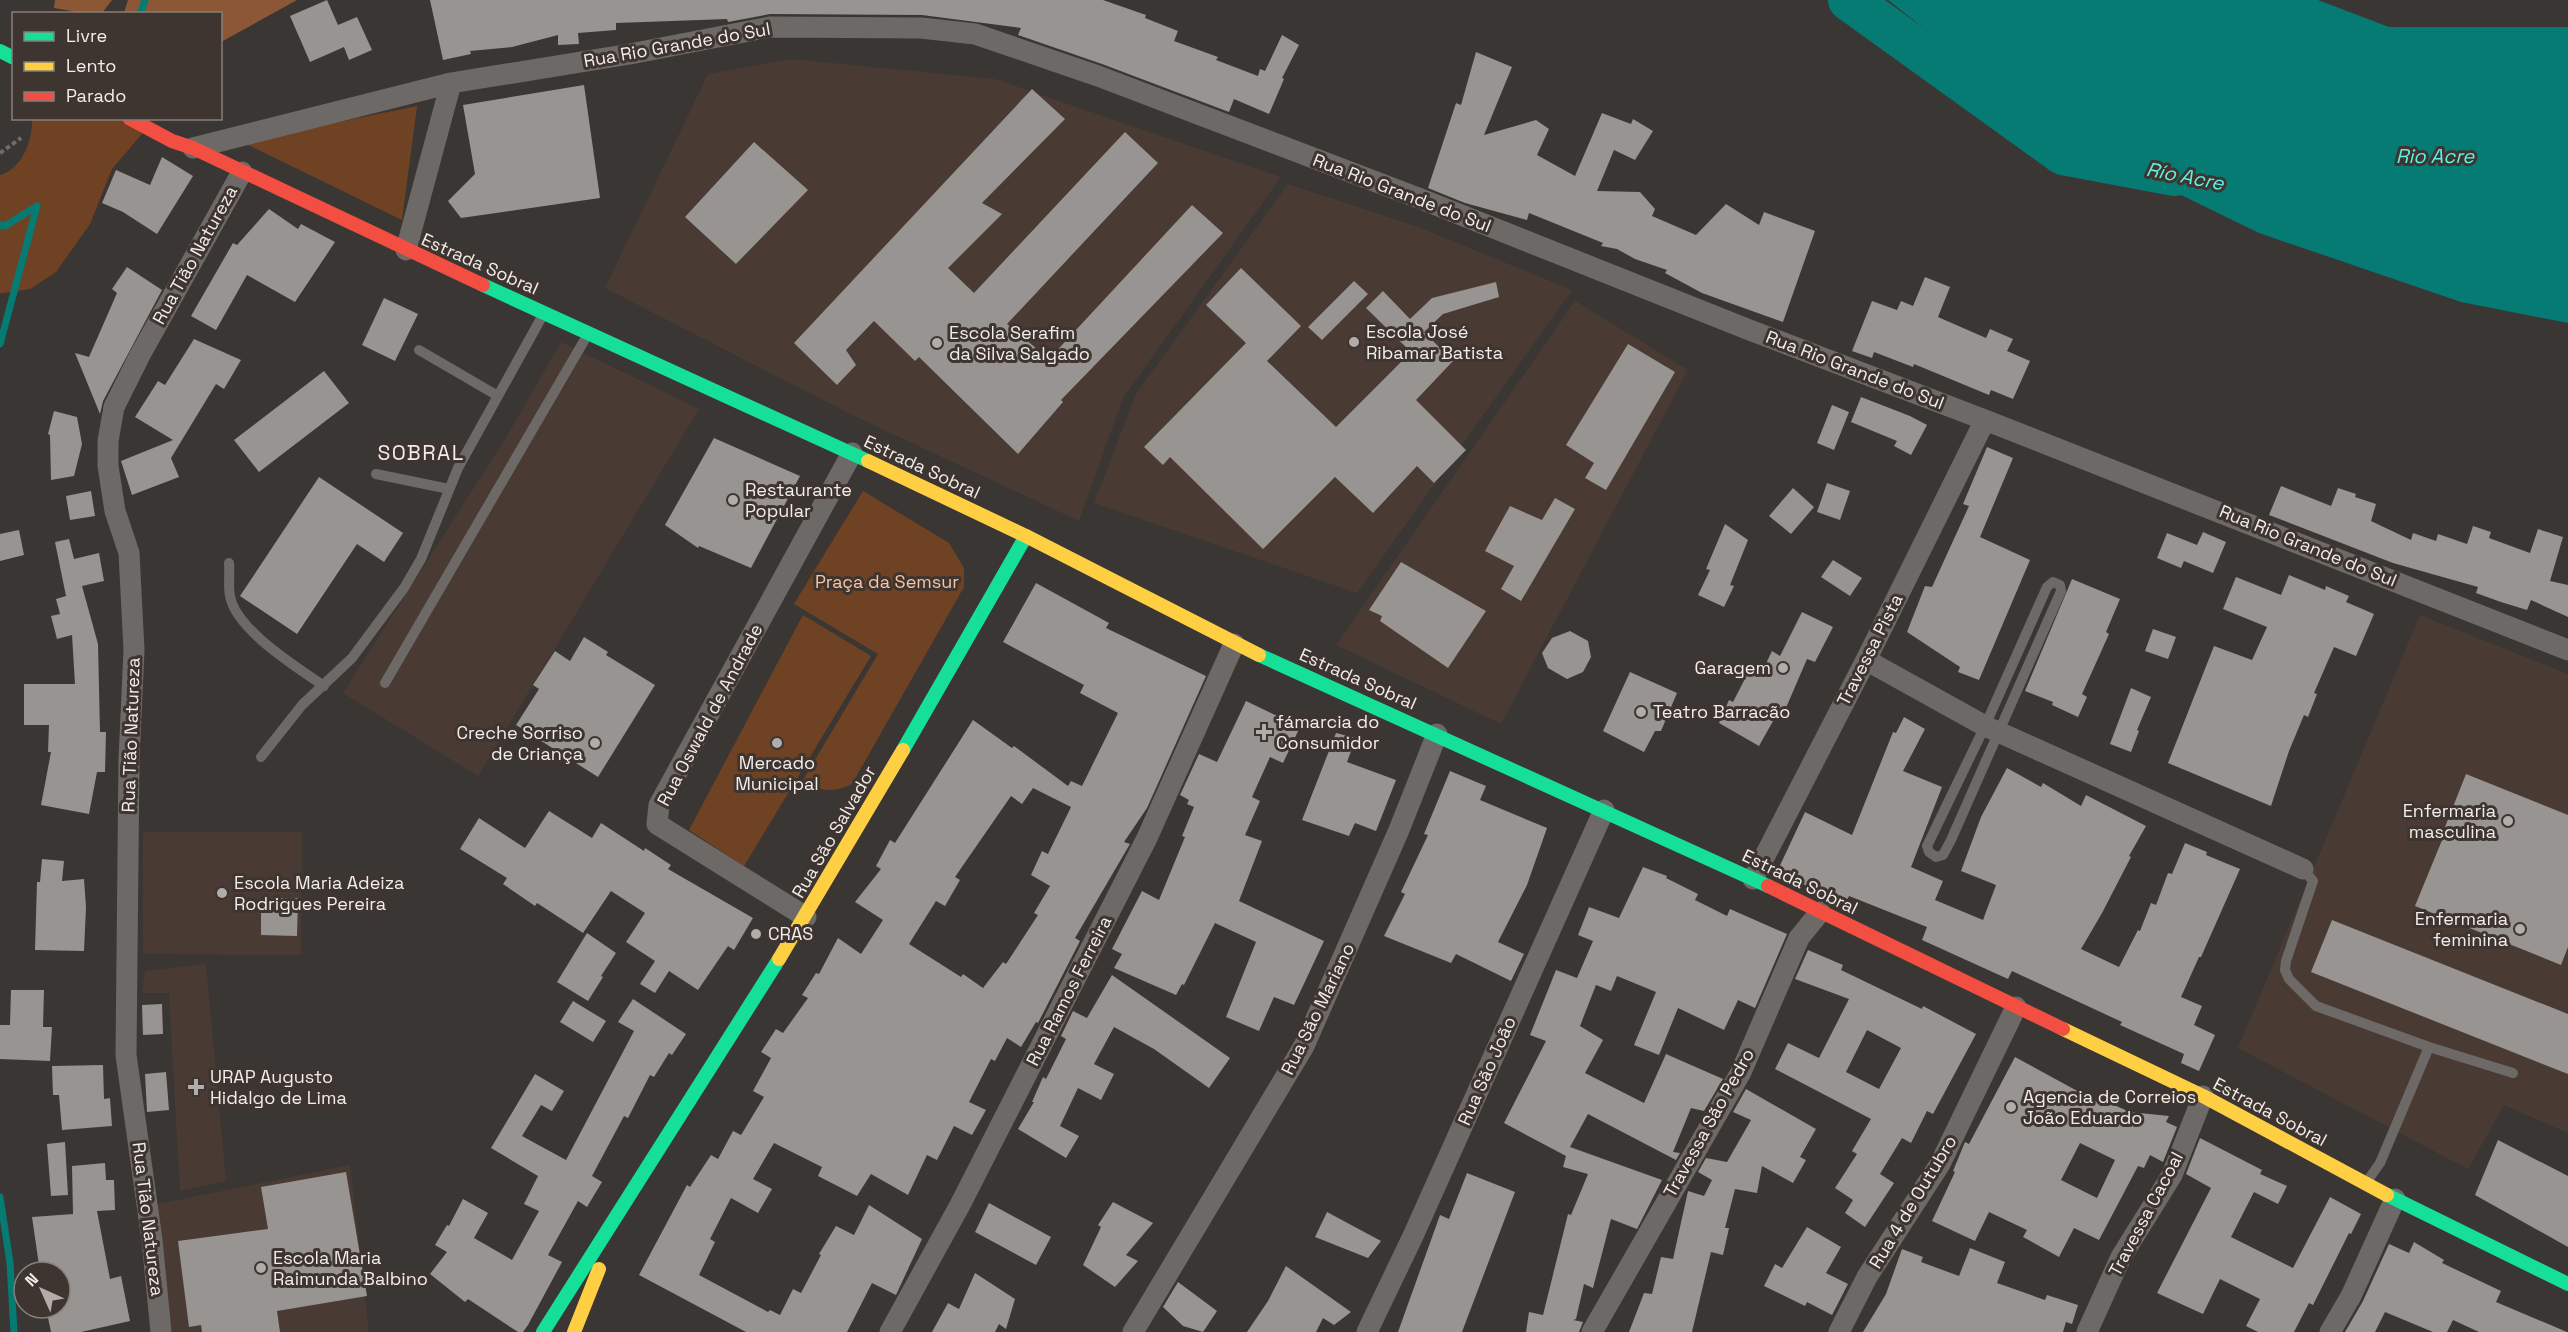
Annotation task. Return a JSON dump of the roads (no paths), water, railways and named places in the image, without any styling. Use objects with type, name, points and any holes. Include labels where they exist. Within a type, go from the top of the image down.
[{"type":"street","name":"Rua Rio Grande do Sul","points":[[193,148],[451,83],[630,54],[770,27],[890,27],[975,34],[1098,76],[1421,198],[1747,329],[1985,420],[2568,650]]},
{"type":"street","points":[[406,250],[451,83]]},
{"type":"street","name":"Estrada Sobral","points":[[133,120],[171,141],[193,148],[406,250],[852,453],[1026,536],[1234,644],[1753,879],[2203,1096],[2395,1199],[2568,1284]]},
{"type":"street","name":"Rua Tião Natureza","points":[[161,1332],[152,1240],[126,1055],[129,771],[134,650],[129,553],[115,511],[108,466],[108,441],[114,407],[140,355],[242,172]]},
{"type":"street","name":"Travessa Pista","points":[[1753,879],[1866,660],[1985,420]]},
{"type":"street","name":"Rua Oswald de Andrade","points":[[806,917],[657,824],[659,805],[852,453]]},
{"type":"street","name":"Rua São Salvador","points":[[626,1202],[806,917],[1026,536]]},
{"type":"street","name":"Rua Ramos Ferreira","points":[[890,1332],[960,1205],[1147,838],[1234,644]]},
{"type":"street","points":[[1866,660],[1993,729],[2303,869]]},
{"type":"street","name":"Rua São Mariano","points":[[1133,1332],[1304,1046],[1399,830],[1437,734]]},
{"type":"street","name":"Rua São João","points":[[1367,1332],[1413,1236],[1604,810]]},
{"type":"street","name":"Travessa São Pedro","points":[[1592,1332],[1741,1072],[1799,938],[1820,912]]},
{"type":"street","name":"Rua 4 de Outubro","points":[[1839,1332],[1867,1277],[1940,1164],[2016,1007]]},
{"type":"street","name":"Travessa Cacoal","points":[[2087,1332],[2121,1257],[2172,1175],[2203,1096]]},
{"type":"street","points":[[2330,1332],[2351,1296],[2395,1199]]},
{"type":"street","points":[[543,1332],[626,1202]]},
{"type":"street","points":[[574,1332],[626,1202]]},
{"type":"lane","points":[[261,757],[302,705],[352,658],[404,588],[421,559],[449,489],[545,313]]},
{"type":"lane","points":[[385,684],[588,333]]},
{"type":"lane","points":[[419,350],[498,396]]},
{"type":"lane","points":[[376,474],[449,489]]},
{"type":"lane","points":[[229,563],[230,598],[243,622],[284,657],[324,686]]},
{"type":"lane","points":[[1993,729],[1944,855],[1936,857],[1929,852],[1927,846],[1993,729],[2061,591],[2060,585],[2054,582],[2047,587],[1993,729]]},
{"type":"lane","points":[[2303,869],[2313,881],[2285,969],[2289,979],[2316,1006],[2429,1047],[2513,1073]]},
{"type":"lane","points":[[2366,1183],[2380,1163],[2429,1047]]},
{"type":"water","name":"Rio Acre","points":[[1888,0],[2318,0],[2389,27],[2568,27],[2568,323],[2461,302],[2259,233],[2064,138]]},
{"type":"waterway","points":[[141,12],[145,0]]},
{"type":"waterway","name":"Río Acre","points":[[1849,0],[2063,154],[2175,175]]},
{"type":"waterway","points":[[0,225],[5,226],[37,206]]},
{"type":"waterway","points":[[0,344],[37,206]]},
{"type":"waterway","points":[[0,1197],[10,1263],[14,1332]]},
{"type":"place","name":"Escola José Ribamar Batista","points":[[1354,342]]},
{"type":"place","name":"Escola Serafim da Silva Salgado","points":[[937,343]]},
{"type":"place","name":"Restaurante Popular","points":[[733,500]]},
{"type":"place","name":"Garagem","points":[[1783,668]]},
{"type":"place","name":"Teatro Barracão","points":[[1641,712]]},
{"type":"place","name":"fámarcia do Consumidor","points":[[1264,732]]},
{"type":"place","name":"Creche Sorriso de Criança","points":[[595,743]]},
{"type":"place","name":"Mercado Municipal","points":[[777,743]]},
{"type":"place","name":"Enfermaria masculina","points":[[2508,821]]},
{"type":"place","name":"Escola Maria Adeiza Rodrigues Pereira","points":[[222,893]]},
{"type":"place","name":"Enfermaria feminina","points":[[2520,929]]},
{"type":"place","name":"CRAS","points":[[756,934]]},
{"type":"place","name":"URAP Augusto Hidalgo de Lima","points":[[196,1087]]},
{"type":"place","name":"Agencia de Correios João Eduardo","points":[[2011,1107]]},
{"type":"place","name":"Escola Maria Raimunda Balbino","points":[[261,1268]]},
{"type":"district","name":"SOBRAL","points":[[421,453]]},
{"type":"park label","name":"Praça da Semsur","points":[[887,582]]}]
